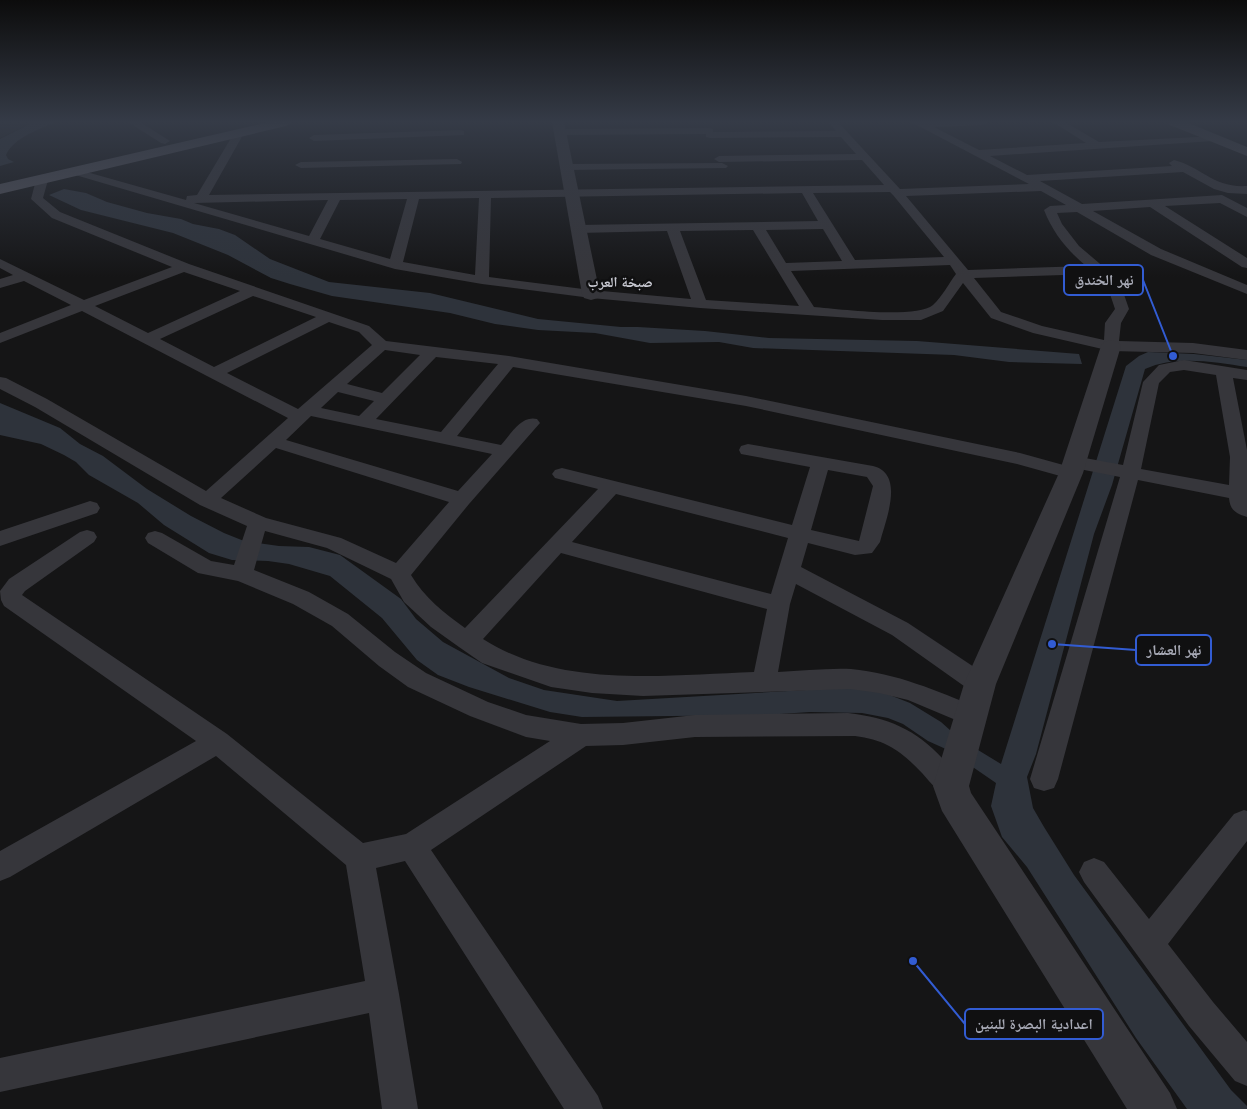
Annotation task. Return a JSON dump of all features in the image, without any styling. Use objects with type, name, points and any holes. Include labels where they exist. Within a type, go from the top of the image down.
[{"type":"main road","points":[[0,189],[52,174]]},
{"type":"main road","points":[[0,180],[62,174]]},
{"type":"main road","points":[[0,184],[44,176]]},
{"type":"main road","points":[[0,193],[44,176]]},
{"type":"street","points":[[82,174],[395,265],[482,280],[591,294],[700,304],[882,316],[920,316],[938,308],[963,274]]},
{"type":"street","points":[[201,198],[215,174]]},
{"type":"street","points":[[568,174],[591,294]]},
{"type":"street","points":[[172,199],[285,193],[336,196],[414,195],[454,190],[485,194],[572,193],[646,174]]},
{"type":"street","points":[[765,174],[804,189],[895,190],[1043,186]]},
{"type":"street","points":[[880,174],[954,261],[996,315],[1038,330],[1111,346],[1193,348],[1247,355]]},
{"type":"street","points":[[1018,174],[1043,186],[1079,209],[1156,252],[1247,290]]},
{"type":"street","points":[[1027,178],[1102,174]]},
{"type":"street","points":[[1195,174],[1222,187],[1234,190],[1247,190]]},
{"type":"street","points":[[44,176],[37,199],[56,215],[184,267],[364,329],[381,345],[509,362],[746,401],[1020,459],[1127,473],[1242,501],[1239,457],[1224,372]]},
{"type":"street","points":[[804,189],[852,266]]},
{"type":"street","points":[[482,280],[485,194]]},
{"type":"street","points":[[395,265],[414,195]]},
{"type":"street","points":[[312,242],[336,196]]},
{"type":"street","points":[[1154,1109],[955,800],[961,751],[980,684],[1076,466],[1111,346],[1113,323],[1122,309],[1114,283],[1074,249],[1056,225],[1050,210],[1222,199],[1247,213]]},
{"type":"street","points":[[1152,204],[1247,264]]},
{"type":"street","points":[[578,229],[827,225]]},
{"type":"street","points":[[757,226],[809,311]]},
{"type":"street","points":[[672,228],[700,304]]},
{"type":"street","points":[[782,267],[954,261]]},
{"type":"street","points":[[0,263],[214,373],[302,414],[363,422],[505,452]]},
{"type":"street","points":[[0,338],[184,267]]},
{"type":"street","points":[[963,274],[1099,270]]},
{"type":"street","points":[[0,284],[26,276]]},
{"type":"street","points":[[147,339],[252,291]]},
{"type":"street","points":[[214,373],[328,317]]},
{"type":"street","points":[[207,500],[381,345]]},
{"type":"street","points":[[363,422],[432,352]]},
{"type":"street","points":[[445,439],[509,362]]},
{"type":"street","points":[[1044,779],[1152,382],[1165,368],[1184,366],[1247,375]]},
{"type":"street","points":[[0,382],[41,403],[256,529],[334,543],[399,574],[412,596],[439,621],[490,656],[551,677],[584,682],[643,686],[850,679],[879,683],[912,691],[961,751]]},
{"type":"street","points":[[334,386],[386,399]]},
{"type":"street","points":[[399,574],[462,499],[531,423]]},
{"type":"street","points":[[271,441],[462,499]]},
{"type":"street","points":[[562,474],[855,548],[865,548],[870,542],[883,486],[880,478],[873,472],[748,450]]},
{"type":"street","points":[[764,682],[779,604],[821,463]]},
{"type":"street","points":[[466,641],[611,487]]},
{"type":"street","points":[[0,539],[90,508]]},
{"type":"street","points":[[244,569],[256,529]]},
{"type":"street","points":[[87,537],[17,585],[10,593],[12,600],[218,742],[359,858],[383,994],[400,1109]]},
{"type":"street","points":[[155,538],[206,568],[244,569],[340,620],[387,660],[417,680],[479,709],[526,726],[582,735],[624,734],[696,726],[848,724],[880,730],[907,742],[961,751]]},
{"type":"street","points":[[558,544],[779,604]]},
{"type":"street","points":[[790,571],[900,630],[980,684]]},
{"type":"street","points":[[359,858],[412,846],[582,735]]},
{"type":"street","points":[[0,867],[218,742]]},
{"type":"street","points":[[1148,945],[1244,824]]},
{"type":"street","points":[[412,846],[576,1106]]},
{"type":"street","points":[[1094,872],[1201,1014],[1247,1069]]},
{"type":"street","points":[[0,1075],[196,1032],[383,994]]},
{"type":"shaded area","points":[[64,189],[86,193],[107,202],[147,213],[181,219],[193,224],[219,229],[235,235],[270,259],[329,282],[430,293],[538,319],[621,327],[705,331],[769,338],[917,341],[1079,354],[1082,364],[1009,362],[954,355],[753,348],[719,342],[650,343],[595,333],[538,330],[495,324],[450,313],[332,296],[271,278],[228,255],[173,233],[81,210],[49,195]]},
{"type":"shaded area","points":[[1148,352],[1194,354],[1247,360],[1247,367],[1182,361],[1169,362],[1145,369],[1112,485],[1094,534],[1036,754],[1027,777],[1033,808],[1074,875],[1231,1090],[1247,1106],[1247,1109],[1187,1109],[1136,1038],[1027,867],[1002,837],[991,806],[996,783],[948,750],[928,741],[903,724],[888,718],[862,713],[810,712],[765,715],[582,717],[550,712],[469,687],[438,675],[417,660],[382,618],[330,576],[289,564],[268,561],[232,560],[209,553],[164,525],[138,503],[89,475],[76,462],[64,455],[41,444],[0,435],[0,403],[60,428],[80,444],[103,456],[147,489],[191,516],[224,533],[244,541],[279,546],[309,547],[340,555],[401,599],[416,619],[443,642],[509,678],[544,690],[617,701],[824,689],[858,689],[882,692],[910,703],[941,722],[960,739],[1001,764],[1126,366]]},
{"type":"place","name":"نهر الخندق","points":[[1173,356]]},
{"type":"place","name":"نهر العشار","points":[[1052,644]]},
{"type":"place","name":"اعدادية البصرة للبنين","points":[[913,961]]},
{"type":"district","name":"صبخة العرب","points":[[620,282]]}]
